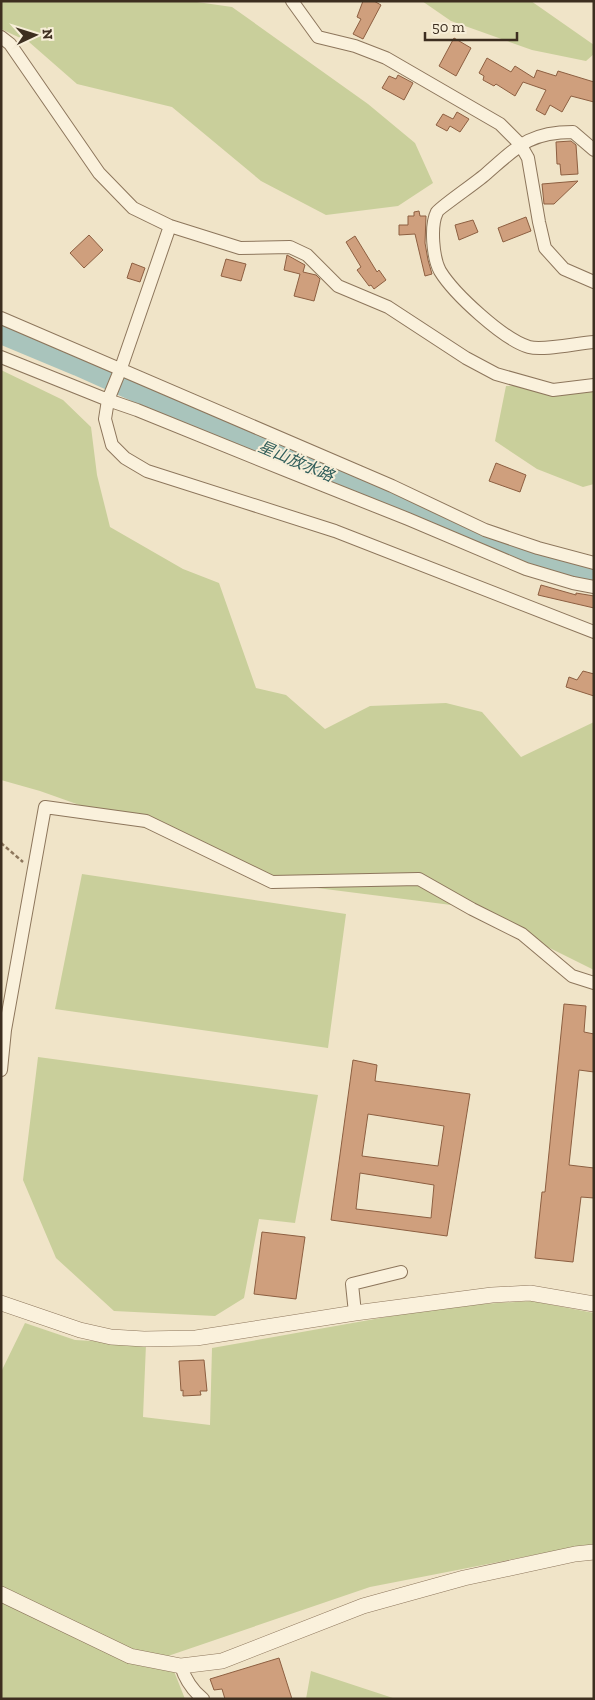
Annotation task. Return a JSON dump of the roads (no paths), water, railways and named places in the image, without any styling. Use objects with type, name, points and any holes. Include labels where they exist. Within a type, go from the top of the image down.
[{"type":"street","points":[[292,1],[318,37],[355,46],[386,58],[500,124],[520,144],[528,158],[545,248],[564,269],[594,282]]},
{"type":"street","points":[[1,37],[10,44],[99,173],[133,208],[170,226],[240,248],[290,247],[307,255],[338,286],[388,307],[466,358],[496,374],[553,390],[594,384]]},
{"type":"street","points":[[594,150],[573,132],[547,133],[520,144],[475,184],[437,211],[432,231],[433,246],[440,271],[474,310],[505,334],[530,347],[566,346],[594,342]]},
{"type":"street","points":[[170,226],[121,368],[108,400],[105,419],[112,445],[125,458],[147,471],[336,531],[594,632]]},
{"type":"street","points":[[1,318],[392,486],[485,530],[538,548],[594,563]]},
{"type":"street","points":[[1,358],[138,410],[408,519],[526,570],[594,587]]},
{"type":"street","points":[[1,1070],[6,1030],[45,807],[146,821],[272,882],[420,879],[472,909],[522,934],[572,976],[594,983]]},
{"type":"street","points":[[355,1313],[352,1284],[401,1272]]},
{"type":"street","points":[[1,1303],[80,1330],[111,1337],[144,1340],[196,1338],[355,1313],[492,1295],[530,1294],[594,1304]]},
{"type":"street","points":[[1,1594],[130,1656],[181,1666],[222,1661],[363,1606],[464,1578],[575,1554],[594,1552]]},
{"type":"street","points":[[181,1666],[185,1679],[203,1699]]},
{"type":"waterway","name":"星山放水路","points":[[1,333],[517,557],[594,577]]}]
